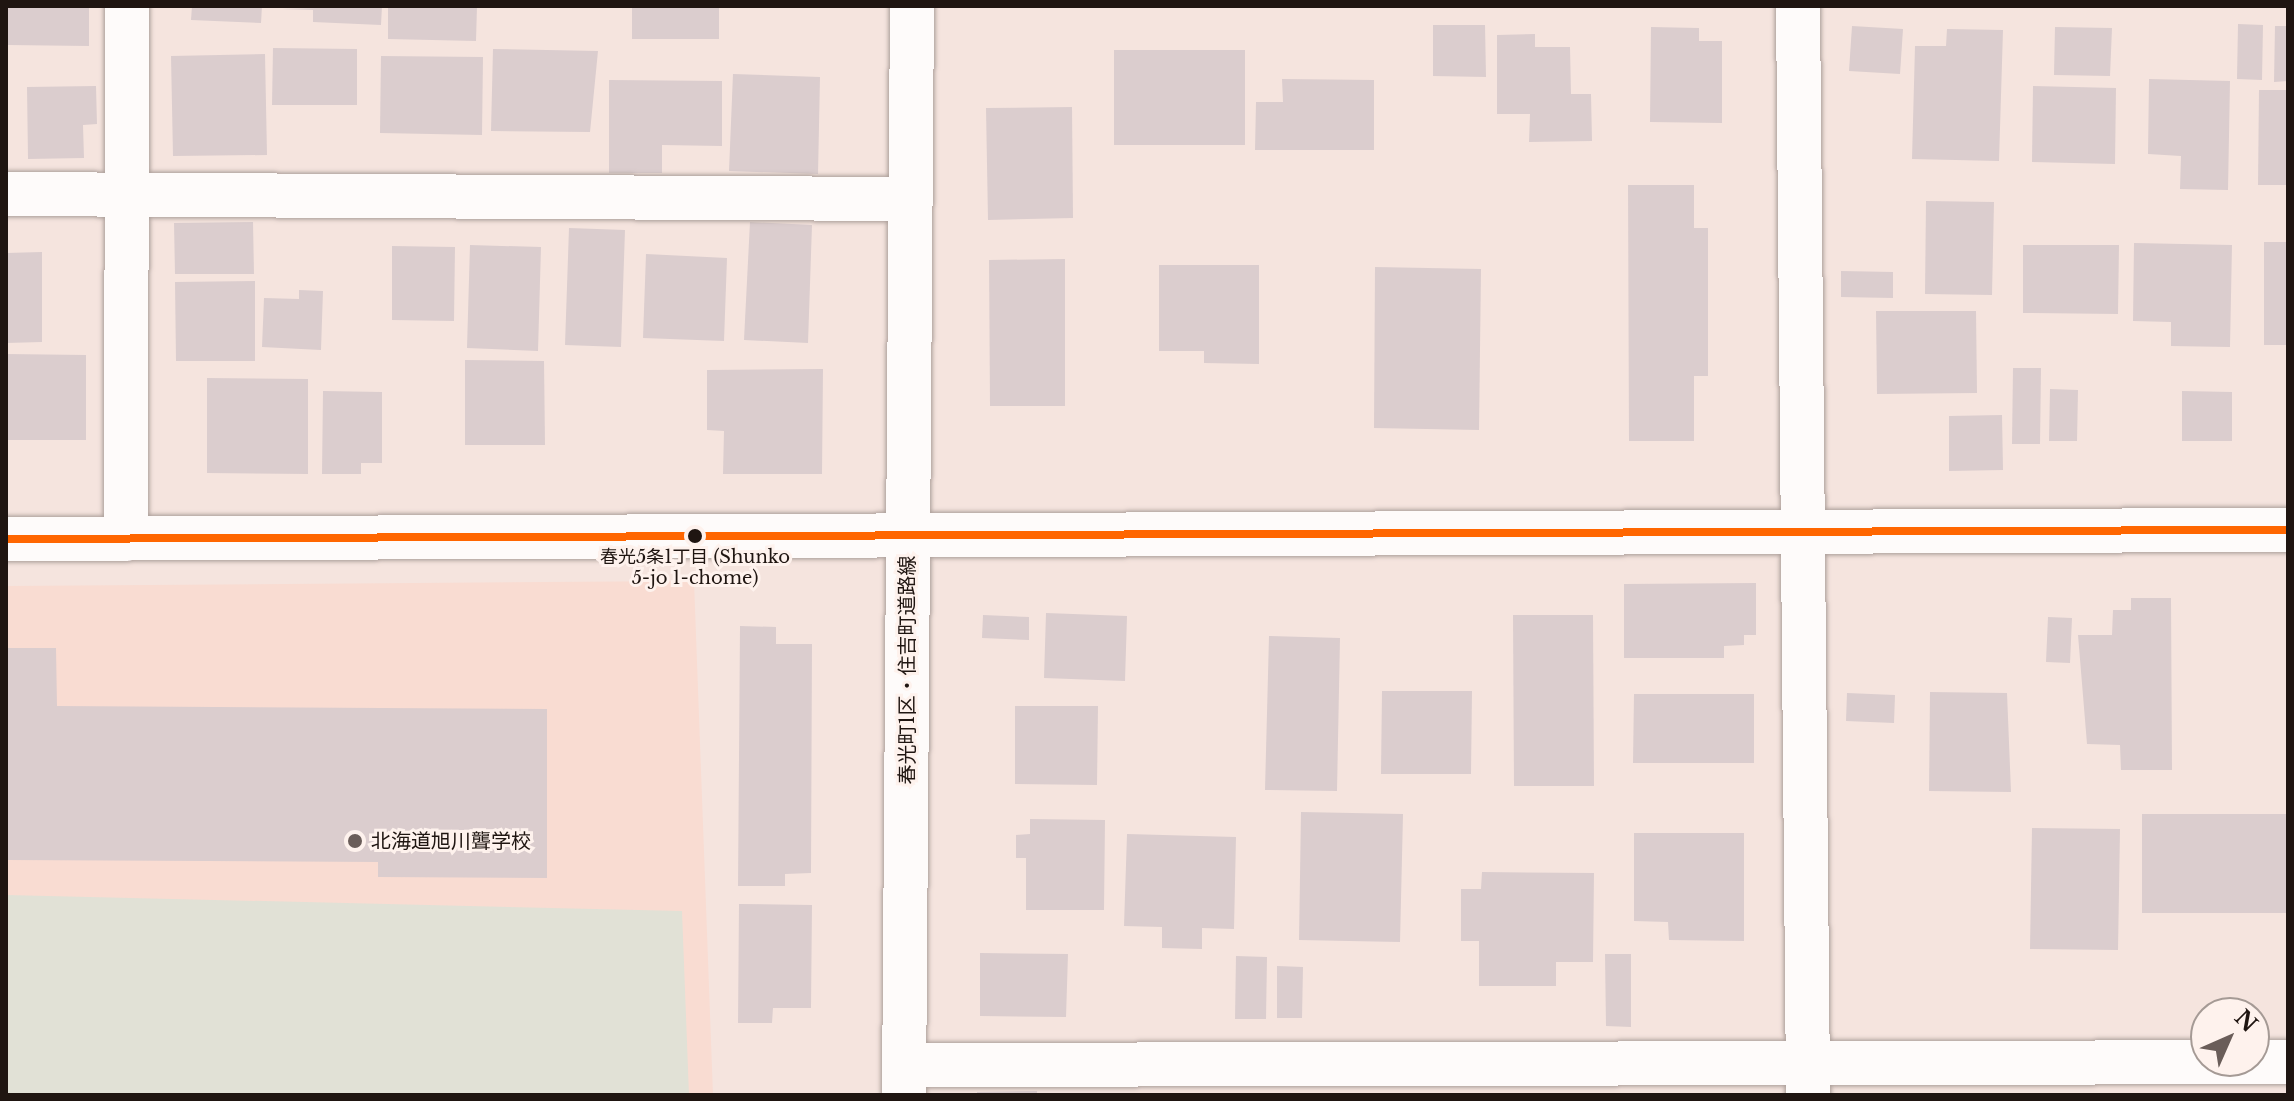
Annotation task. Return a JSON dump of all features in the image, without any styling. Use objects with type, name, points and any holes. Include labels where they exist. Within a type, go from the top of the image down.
[{"type":"street","points":[[126,539],[123,195],[127,6]]},
{"type":"street","name":"春光町1区・住吉町道路線","points":[[904,1080],[912,6]]},
{"type":"street","points":[[1798,6],[1808,1081]]},
{"type":"street","points":[[6,194],[910,199]]},
{"type":"street","points":[[6,539],[908,541],[1804,530],[2288,530]]},
{"type":"street","points":[[904,1080],[1808,1081],[2288,1062]]},
{"type":"shaded area","name":"北海道旭川聾学校","points":[[694,581],[713,1095],[6,1095],[6,586]]},
{"type":"shaded area","points":[[6,895],[682,911],[689,1095],[6,1095]]},
{"type":"building","points":[[8,6],[89,6],[89,46],[8,45]]},
{"type":"building","points":[[192,6],[262,6],[261,23],[191,20]]},
{"type":"building","points":[[382,6],[381,25],[313,22],[313,10],[282,9]]},
{"type":"building","points":[[388,6],[477,6],[476,41],[388,39]]},
{"type":"building","points":[[632,6],[719,6],[719,39],[632,39]]},
{"type":"building","points":[[2238,24],[2263,25],[2262,80],[2237,79]]},
{"type":"building","points":[[1433,25],[1485,25],[1486,77],[1433,76]]},
{"type":"building","points":[[1852,26],[1903,29],[1900,74],[1849,71]]},
{"type":"building","points":[[2275,26],[2288,26],[2288,81],[2274,82]]},
{"type":"building","points":[[1651,27],[1699,28],[1699,41],[1722,41],[1722,123],[1650,122]]},
{"type":"building","points":[[2055,27],[2112,28],[2110,76],[2054,75]]},
{"type":"building","points":[[1947,29],[2003,30],[1999,161],[1912,159],[1915,46],[1946,46]]},
{"type":"building","points":[[1535,34],[1535,47],[1570,47],[1571,94],[1591,94],[1592,141],[1529,142],[1530,114],[1497,114],[1497,35]]},
{"type":"building","points":[[273,48],[357,49],[357,105],[272,105]]},
{"type":"building","points":[[493,49],[598,51],[590,132],[491,131]]},
{"type":"building","points":[[1114,50],[1245,50],[1245,145],[1114,145]]},
{"type":"building","points":[[265,54],[267,155],[173,156],[171,56]]},
{"type":"building","points":[[381,56],[483,57],[482,135],[380,133]]},
{"type":"building","points":[[733,74],[820,77],[818,174],[729,171]]},
{"type":"building","points":[[1282,79],[1374,80],[1374,150],[1255,150],[1256,102],[1283,102]]},
{"type":"building","points":[[2149,79],[2230,81],[2228,190],[2180,189],[2181,156],[2148,154]]},
{"type":"building","points":[[609,80],[722,81],[722,146],[662,145],[662,173],[609,173]]},
{"type":"building","points":[[96,86],[97,124],[83,125],[84,158],[28,159],[27,87]]},
{"type":"building","points":[[2033,86],[2116,88],[2115,164],[2032,162]]},
{"type":"building","points":[[2259,90],[2288,90],[2288,185],[2258,185]]},
{"type":"building","points":[[1072,107],[1073,218],[988,220],[986,108]]},
{"type":"building","points":[[1628,185],[1694,185],[1694,228],[1708,228],[1708,376],[1694,376],[1694,441],[1629,441]]},
{"type":"building","points":[[1926,201],[1994,202],[1992,295],[1925,294]]},
{"type":"building","points":[[253,222],[254,274],[175,274],[174,223]]},
{"type":"building","points":[[750,222],[812,225],[808,343],[744,340]]},
{"type":"building","points":[[569,228],[625,230],[621,347],[565,345]]},
{"type":"building","points":[[2264,242],[2288,242],[2288,345],[2264,345]]},
{"type":"building","points":[[2134,243],[2232,245],[2230,347],[2171,346],[2171,322],[2133,321]]},
{"type":"building","points":[[470,245],[541,247],[538,351],[467,348]]},
{"type":"building","points":[[2023,245],[2119,245],[2118,314],[2023,313]]},
{"type":"building","points":[[392,246],[455,247],[454,321],[392,320]]},
{"type":"building","points":[[42,252],[42,342],[6,343],[6,253]]},
{"type":"building","points":[[646,254],[727,258],[724,341],[643,338]]},
{"type":"building","points":[[1065,259],[1065,406],[990,406],[989,260]]},
{"type":"building","points":[[1159,265],[1259,265],[1259,364],[1204,363],[1204,351],[1159,351]]},
{"type":"building","points":[[1375,267],[1481,269],[1479,430],[1374,428]]},
{"type":"building","points":[[1841,271],[1893,272],[1893,298],[1841,297]]},
{"type":"building","points":[[255,281],[255,361],[176,361],[175,282]]},
{"type":"building","points":[[299,290],[323,291],[321,350],[262,347],[264,298],[299,299]]},
{"type":"building","points":[[1876,311],[1976,311],[1977,393],[1877,394]]},
{"type":"building","points":[[6,354],[86,355],[86,440],[6,440]]},
{"type":"building","points":[[465,360],[544,361],[545,445],[465,445]]},
{"type":"building","points":[[2013,368],[2041,368],[2040,444],[2012,444]]},
{"type":"building","points":[[823,369],[822,474],[723,474],[724,431],[707,430],[707,370]]},
{"type":"building","points":[[207,378],[308,379],[308,474],[207,473]]},
{"type":"building","points":[[2050,389],[2078,390],[2077,441],[2049,441]]},
{"type":"building","points":[[323,391],[382,392],[382,463],[361,463],[361,474],[322,474]]},
{"type":"building","points":[[2182,391],[2232,392],[2232,441],[2182,441]]},
{"type":"building","points":[[2002,415],[2003,470],[1949,471],[1949,416]]},
{"type":"building","points":[[1756,583],[1756,635],[1744,635],[1744,645],[1724,646],[1724,658],[1624,658],[1624,584]]},
{"type":"building","points":[[2131,598],[2171,598],[2172,770],[2121,770],[2120,745],[2087,744],[2078,635],[2112,635],[2113,610],[2131,610]]},
{"type":"building","points":[[1046,613],[1127,616],[1125,681],[1044,678]]},
{"type":"building","points":[[983,615],[1029,617],[1029,640],[982,638]]},
{"type":"building","points":[[1513,615],[1593,615],[1594,786],[1514,786]]},
{"type":"building","points":[[2048,617],[2072,618],[2070,663],[2046,662]]},
{"type":"building","points":[[740,626],[776,627],[776,644],[812,644],[811,873],[785,874],[785,886],[738,886]]},
{"type":"building","points":[[1269,636],[1340,638],[1337,791],[1265,790]]},
{"type":"building","points":[[6,648],[56,648],[57,706],[547,709],[547,878],[378,877],[378,862],[6,860]]},
{"type":"building","points":[[1382,691],[1472,691],[1471,774],[1381,774]]},
{"type":"building","points":[[1930,692],[2007,693],[2011,792],[1929,791]]},
{"type":"building","points":[[1847,693],[1895,695],[1894,723],[1846,721]]},
{"type":"building","points":[[1634,694],[1754,694],[1754,763],[1633,763]]},
{"type":"building","points":[[1015,706],[1098,706],[1097,785],[1015,784]]},
{"type":"building","points":[[1301,812],[1403,814],[1400,942],[1299,940]]},
{"type":"building","points":[[2142,814],[2288,814],[2288,913],[2142,913]]},
{"type":"building","points":[[1030,819],[1105,820],[1104,910],[1026,910],[1026,858],[1016,858],[1016,835],[1030,834]]},
{"type":"building","points":[[2032,828],[2120,829],[2118,950],[2030,949]]},
{"type":"building","points":[[1634,833],[1744,833],[1744,941],[1669,940],[1668,922],[1634,921]]},
{"type":"building","points":[[1127,834],[1236,837],[1234,929],[1202,928],[1202,949],[1162,948],[1162,927],[1124,926]]},
{"type":"building","points":[[1482,872],[1594,873],[1593,962],[1556,962],[1556,986],[1479,986],[1479,941],[1461,941],[1461,889],[1481,889]]},
{"type":"building","points":[[739,904],[812,905],[811,1008],[773,1008],[772,1023],[738,1023]]},
{"type":"building","points":[[980,953],[1068,954],[1066,1017],[980,1016]]},
{"type":"building","points":[[1605,954],[1631,954],[1631,1027],[1606,1026]]},
{"type":"building","points":[[1236,956],[1267,957],[1266,1019],[1235,1019]]},
{"type":"building","points":[[1277,966],[1303,967],[1302,1018],[1277,1018]]},
{"type":"building","points":[[1037,1091],[1037,1095],[977,1095],[977,1092]]},
{"type":"transit line","points":[[6,539],[2288,530]]},
{"type":"place","name":"春光5条1丁目 (Shunko 5-jo 1-chome)","points":[[695,536]]},
{"type":"place","name":"北海道旭川聾学校","points":[[355,841]]}]
